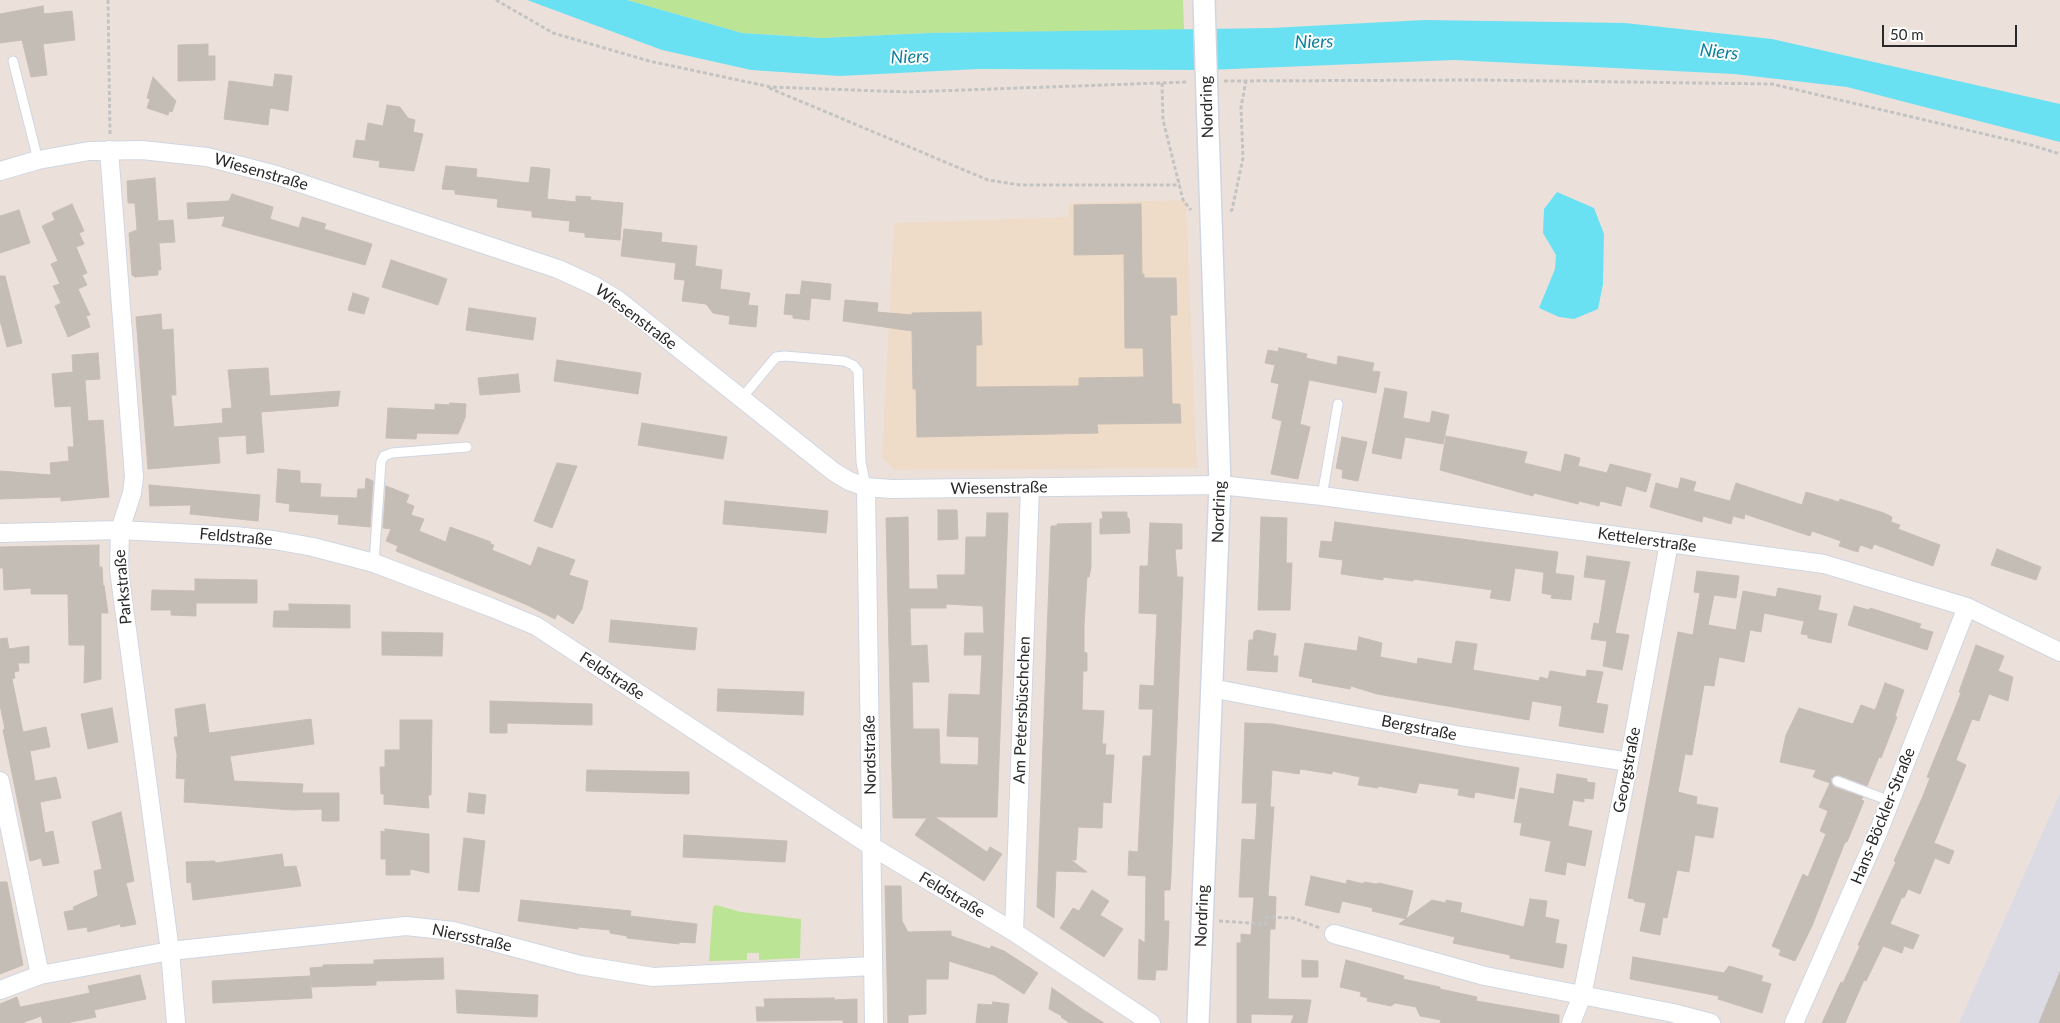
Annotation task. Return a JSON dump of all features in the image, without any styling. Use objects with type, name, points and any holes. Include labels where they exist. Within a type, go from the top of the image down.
[{"type":"street","name":"Nordring","points":[[1198,1023],[1210,688],[1220,485],[1204,0]]},
{"type":"street","name":"Wiesenstraße","points":[[0,171],[63,154],[108,150],[174,152],[240,164],[411,218],[558,269],[593,285],[618,300],[834,472],[849,481],[866,487],[891,489],[1220,485]]},
{"type":"street","name":"Parkstraße","points":[[108,150],[134,477],[132,493],[120,530],[119,570],[170,951],[176,1023]]},
{"type":"street","name":"Kettelerstraße","points":[[1220,485],[1322,496],[1824,564],[1967,607],[2060,652]]},
{"type":"street","name":"Nordstraße","points":[[866,487],[874,1023]]},
{"type":"street","name":"Am Petersbüschchen","points":[[1014,932],[1030,487]]},
{"type":"street","name":"Feldstraße","points":[[0,533],[120,530],[274,540],[313,547],[374,563],[442,587],[536,626],[871,846],[1014,932],[1151,1023]]},
{"type":"street","name":"Georgstraße","points":[[1571,1023],[1582,996],[1629,762],[1669,543]]},
{"type":"street","name":"Hans-Böckler-Straße","points":[[1794,1023],[1890,801],[1967,607]]},
{"type":"street","name":"Bergstraße","points":[[1210,688],[1461,736],[1629,762]]},
{"type":"street","points":[[0,781],[40,975]]},
{"type":"street","name":"Niersstraße","points":[[0,990],[40,975],[170,951],[406,926],[453,931],[580,965],[653,977],[873,966]]},
{"type":"street","points":[[1334,934],[1485,976],[1673,1013],[1711,1023]]},
{"type":"lane","points":[[13,61],[38,160]]},
{"type":"lane","points":[[741,399],[776,357],[785,356],[844,361],[853,364],[858,371],[861,462],[866,487]]},
{"type":"lane","points":[[1322,496],[1338,404]]},
{"type":"lane","points":[[374,563],[381,462],[384,456],[392,452],[467,447]]},
{"type":"lane","points":[[1837,781],[1890,801]]},
{"type":"path","points":[[108,0],[110,124],[108,150]]},
{"type":"path","points":[[496,0],[553,32],[649,61],[764,86],[907,92],[1162,83],[1207,87],[1246,81],[1480,80],[1772,84],[2031,145],[2060,154]]},
{"type":"path","points":[[1211,218],[1232,210],[1243,158],[1241,107],[1246,81]]},
{"type":"path","points":[[764,86],[988,180],[1020,185],[1180,185],[1163,120],[1162,83]]},
{"type":"path","points":[[1202,920],[1265,924],[1266,917],[1293,918],[1334,934]]},
{"type":"shaded area","points":[[1186,200],[1197,468],[895,470],[882,457],[894,223],[1068,217],[1069,203]]},
{"type":"shaded area","points":[[2060,793],[2060,1023],[1959,1023]]},
{"type":"green space","points":[[627,0],[1183,0],[1184,30],[928,33],[823,38],[742,33]]},
{"type":"green space","points":[[716,905],[741,912],[801,919],[800,958],[759,960],[759,953],[747,953],[747,960],[709,961],[713,907]]},
{"type":"water","name":"Niers","points":[[527,0],[627,0],[742,33],[823,38],[928,33],[1271,28],[1424,20],[1625,23],[1772,39],[2060,104],[2060,142],[1847,87],[1734,74],[1454,60],[1208,70],[978,69],[840,76],[751,70],[662,50]]},
{"type":"water","points":[[1557,192],[1594,208],[1604,234],[1603,284],[1598,309],[1574,319],[1559,317],[1539,308],[1555,269],[1556,255],[1543,233],[1544,209]]},
{"type":"building","points":[[43,6],[44,14],[72,11],[75,40],[43,44],[47,75],[31,77],[22,40],[0,43],[0,14]]},
{"type":"building","points":[[208,44],[208,56],[215,56],[215,80],[178,81],[178,45]]},
{"type":"building","points":[[275,74],[292,76],[288,111],[270,108],[268,125],[224,119],[229,81],[273,87]]},
{"type":"building","points":[[153,77],[176,101],[172,112],[169,111],[168,115],[147,108],[150,99],[147,98]]},
{"type":"building","points":[[387,105],[400,107],[408,118],[415,120],[413,132],[423,134],[414,171],[379,167],[380,161],[353,157],[356,140],[365,141],[368,123],[383,126]]},
{"type":"building","points":[[446,166],[477,169],[476,177],[529,183],[531,167],[550,169],[547,199],[576,202],[576,196],[591,197],[590,200],[623,203],[620,240],[585,237],[585,233],[569,231],[570,221],[532,217],[532,211],[497,207],[498,199],[455,194],[455,190],[442,189]]},
{"type":"building","points":[[155,178],[158,221],[173,220],[175,242],[159,243],[161,270],[158,270],[158,275],[135,277],[132,275],[129,233],[137,230],[135,203],[128,203],[127,181]]},
{"type":"building","points":[[232,194],[273,207],[270,219],[299,228],[302,217],[326,224],[324,229],[372,244],[365,265],[222,226],[225,216],[188,219],[187,203],[229,201]]},
{"type":"building","points":[[72,204],[84,231],[79,233],[84,244],[76,247],[87,273],[82,275],[87,285],[78,289],[90,315],[86,316],[90,327],[68,337],[55,306],[61,303],[53,286],[60,284],[51,264],[58,261],[42,226],[55,220],[52,213]]},
{"type":"building","points":[[1141,204],[1142,274],[1144,274],[1144,278],[1176,278],[1177,315],[1170,315],[1172,404],[1180,404],[1181,423],[1097,424],[1098,433],[917,437],[916,389],[913,389],[912,331],[843,321],[845,300],[878,303],[877,312],[912,315],[912,313],[981,312],[982,345],[976,345],[976,387],[1079,386],[1079,378],[1144,377],[1143,348],[1125,348],[1124,254],[1074,255],[1074,205]]},
{"type":"building","points":[[19,210],[30,243],[0,253],[0,216]]},
{"type":"building","points":[[624,229],[662,233],[661,242],[697,246],[695,266],[722,270],[720,289],[750,293],[748,305],[758,306],[756,327],[729,324],[730,316],[713,313],[706,304],[682,301],[685,280],[674,279],[676,263],[621,256]]},
{"type":"building","points":[[391,260],[447,279],[438,305],[382,287]]},
{"type":"building","points":[[0,276],[5,276],[22,343],[7,347],[0,320]]},
{"type":"building","points":[[802,281],[831,284],[830,300],[811,298],[809,320],[793,318],[793,315],[784,314],[786,294],[800,295]]},
{"type":"building","points":[[353,293],[369,298],[364,314],[348,310]]},
{"type":"building","points":[[469,308],[536,318],[533,340],[466,330]]},
{"type":"building","points":[[161,314],[162,330],[173,329],[176,395],[171,395],[174,427],[223,423],[222,409],[232,408],[228,370],[268,368],[270,396],[340,391],[338,406],[261,412],[264,452],[247,454],[246,435],[218,437],[220,463],[148,469],[136,317]]},
{"type":"building","points":[[1279,348],[1307,354],[1306,358],[1337,365],[1338,356],[1374,363],[1372,371],[1380,372],[1376,393],[1309,380],[1300,424],[1310,427],[1298,479],[1271,474],[1282,421],[1272,418],[1279,384],[1271,382],[1275,365],[1265,363],[1268,350],[1278,352]]},
{"type":"building","points":[[98,353],[100,379],[85,380],[88,421],[103,420],[109,497],[61,501],[61,497],[0,499],[0,471],[51,475],[50,463],[69,461],[68,447],[74,447],[71,406],[55,407],[52,374],[73,372],[72,355]]},
{"type":"building","points":[[557,360],[641,373],[638,394],[554,381]]},
{"type":"building","points":[[518,374],[520,392],[480,395],[478,378]]},
{"type":"building","points":[[1385,388],[1407,392],[1403,418],[1430,423],[1432,411],[1449,415],[1443,444],[1405,437],[1401,459],[1372,453]]},
{"type":"building","points":[[450,403],[466,404],[465,418],[458,434],[417,433],[416,439],[386,438],[388,408],[435,410],[435,404],[450,405]]},
{"type":"building","points":[[642,423],[727,437],[723,459],[638,445]]},
{"type":"building","points":[[1446,436],[1527,452],[1524,463],[1561,472],[1565,454],[1580,458],[1578,466],[1607,473],[1610,464],[1651,474],[1646,492],[1626,486],[1621,506],[1600,501],[1599,506],[1579,501],[1578,504],[1534,493],[1533,496],[1440,470]]},
{"type":"building","points":[[1342,437],[1367,442],[1358,481],[1342,478],[1343,470],[1336,468]]},
{"type":"building","points":[[557,463],[577,466],[552,528],[534,521]]},
{"type":"building","points":[[278,469],[300,471],[300,483],[321,484],[320,497],[357,498],[358,489],[365,489],[366,478],[373,481],[370,527],[338,524],[339,515],[289,511],[290,504],[276,502]]},
{"type":"building","points":[[1681,478],[1696,482],[1693,491],[1730,501],[1736,483],[1802,505],[1806,492],[1839,502],[1840,499],[1884,513],[1892,517],[1891,522],[1900,525],[1898,529],[1940,545],[1933,566],[1874,544],[1872,549],[1860,545],[1858,552],[1839,546],[1841,541],[1812,531],[1810,536],[1745,514],[1744,519],[1733,516],[1731,524],[1703,516],[1702,522],[1650,507],[1656,483],[1678,489]]},
{"type":"building","points":[[149,485],[260,495],[258,521],[190,514],[191,505],[150,506]]},
{"type":"building","points":[[386,486],[409,495],[406,503],[414,506],[411,515],[424,519],[419,531],[446,542],[450,527],[491,542],[490,544],[494,545],[492,550],[531,566],[538,547],[575,560],[569,575],[588,581],[582,609],[573,624],[557,614],[555,619],[525,604],[396,551],[398,546],[386,541],[391,529],[383,528]]},
{"type":"building","points":[[725,501],[828,511],[826,533],[723,524]]},
{"type":"building","points":[[938,510],[957,510],[958,539],[938,540]]},
{"type":"building","points":[[1102,512],[1127,512],[1130,533],[1100,534],[1100,519],[1103,519]]},
{"type":"building","points":[[987,513],[1008,513],[997,817],[935,817],[987,852],[990,847],[1002,854],[984,881],[915,835],[927,818],[893,818],[886,518],[908,517],[909,589],[938,589],[937,575],[965,575],[966,537],[986,537]],"holes":[[[946,604],[983,606],[984,633],[965,633],[964,655],[982,655],[980,695],[949,694],[947,736],[979,737],[978,765],[940,764],[939,729],[913,729],[912,682],[929,682],[927,645],[911,646],[910,608],[946,608]]]},
{"type":"building","points":[[1261,517],[1287,518],[1286,563],[1292,563],[1290,610],[1258,610]]},
{"type":"building","points":[[1335,522],[1558,552],[1555,574],[1515,568],[1510,601],[1490,598],[1492,590],[1413,579],[1413,581],[1383,577],[1383,580],[1341,574],[1343,560],[1319,557],[1321,541],[1332,542]]},
{"type":"building","points":[[1091,523],[1091,567],[1089,577],[1087,577],[1084,625],[1084,652],[1087,653],[1087,671],[1083,671],[1082,710],[1104,711],[1102,744],[1106,744],[1105,755],[1114,755],[1111,803],[1103,802],[1102,828],[1078,827],[1076,860],[1071,860],[1087,872],[1056,871],[1054,918],[1037,907],[1051,526],[1057,526],[1057,524]]},
{"type":"building","points":[[1150,523],[1182,524],[1182,549],[1175,549],[1177,577],[1183,577],[1171,876],[1170,890],[1164,890],[1164,921],[1169,921],[1167,970],[1156,970],[1155,980],[1138,979],[1139,939],[1145,943],[1146,876],[1128,875],[1129,851],[1138,852],[1143,756],[1151,756],[1153,709],[1139,709],[1140,685],[1154,686],[1157,614],[1139,613],[1140,566],[1148,566]]},
{"type":"building","points":[[99,545],[99,567],[102,567],[108,613],[101,613],[101,679],[84,683],[85,645],[69,645],[68,594],[31,594],[31,588],[4,590],[3,568],[0,568],[0,547]]},
{"type":"building","points":[[1997,549],[2041,567],[2036,580],[1991,565]]},
{"type":"building","points":[[1587,556],[1630,562],[1615,633],[1629,635],[1622,670],[1603,666],[1607,641],[1591,639],[1594,623],[1599,624],[1606,580],[1584,577]]},
{"type":"building","points":[[1697,571],[1739,576],[1736,598],[1714,595],[1708,625],[1736,630],[1743,591],[1776,597],[1778,588],[1821,596],[1818,610],[1837,614],[1831,643],[1808,638],[1808,635],[1801,634],[1804,621],[1764,613],[1761,632],[1750,630],[1744,662],[1719,657],[1714,686],[1704,685],[1692,755],[1685,754],[1678,792],[1697,797],[1696,804],[1718,808],[1713,838],[1695,835],[1689,872],[1677,870],[1667,918],[1663,917],[1660,935],[1640,931],[1646,903],[1628,898],[1678,632],[1693,635],[1700,593],[1694,592]]},
{"type":"building","points":[[1544,572],[1574,576],[1571,600],[1551,598],[1552,595],[1542,593]]},
{"type":"building","points":[[195,579],[257,580],[257,603],[196,603],[196,616],[171,615],[171,610],[151,610],[152,590],[195,591]]},
{"type":"building","points":[[289,604],[350,605],[350,628],[273,627],[274,611],[289,611]]},
{"type":"building","points":[[1854,606],[1869,610],[1870,608],[1921,624],[1919,628],[1933,632],[1927,650],[1848,625]]},
{"type":"building","points":[[611,620],[697,628],[695,650],[609,642]]},
{"type":"building","points":[[1257,630],[1276,634],[1273,656],[1278,656],[1277,672],[1247,670],[1249,640],[1253,640],[1254,632]]},
{"type":"building","points":[[382,632],[443,633],[442,656],[382,655]]},
{"type":"building","points":[[1359,637],[1382,643],[1380,657],[1417,664],[1418,658],[1452,664],[1456,641],[1477,644],[1473,670],[1539,681],[1540,677],[1548,679],[1550,671],[1586,677],[1587,670],[1603,672],[1596,703],[1608,705],[1603,733],[1559,726],[1562,706],[1532,701],[1529,720],[1377,694],[1351,686],[1350,689],[1312,682],[1313,679],[1299,676],[1305,643],[1357,651]]},
{"type":"building","points":[[7,638],[9,649],[29,646],[29,663],[18,663],[19,671],[14,672],[15,678],[12,679],[23,732],[46,727],[50,747],[30,751],[35,781],[56,777],[61,798],[40,802],[45,833],[53,831],[59,863],[43,866],[41,858],[30,861],[3,730],[5,729],[0,705],[0,639]]},
{"type":"building","points":[[1976,645],[2004,656],[1998,671],[2013,677],[2008,701],[1989,694],[1979,721],[1972,719],[1956,760],[1966,765],[1934,843],[1954,851],[1949,864],[1935,858],[1920,894],[1908,889],[1904,898],[1902,897],[1890,924],[1919,935],[1913,949],[1904,946],[1902,953],[1883,946],[1866,981],[1864,980],[1845,1023],[1822,1023],[1860,946],[1858,945],[1896,862],[1894,861],[1923,796],[1930,778],[1927,777],[1961,693],[1959,692]]},
{"type":"building","points":[[1885,683],[1904,690],[1895,716],[1897,717],[1881,758],[1879,757],[1867,786],[1839,775],[1831,778],[1834,787],[1863,797],[1861,800],[1864,801],[1847,842],[1845,842],[1812,926],[1795,961],[1779,955],[1781,950],[1772,946],[1803,874],[1808,877],[1826,834],[1820,831],[1828,811],[1819,807],[1830,783],[1813,777],[1816,770],[1780,762],[1786,735],[1799,708],[1853,724],[1861,705],[1875,710]]},
{"type":"building","points":[[718,689],[804,692],[803,715],[717,711]]},
{"type":"building","points":[[490,701],[592,704],[592,725],[507,723],[507,733],[490,733]]},
{"type":"building","points":[[205,704],[209,733],[311,719],[314,744],[230,756],[234,781],[303,784],[302,793],[339,793],[339,821],[322,821],[322,809],[293,810],[184,802],[185,779],[176,778],[177,755],[174,737],[178,737],[175,709]]},
{"type":"building","points":[[112,708],[118,742],[88,749],[81,714]]},
{"type":"building","points":[[400,720],[432,720],[431,795],[428,795],[429,808],[384,804],[384,794],[381,794],[380,767],[385,767],[385,750],[400,750]]},
{"type":"building","points":[[1245,723],[1273,724],[1519,768],[1514,799],[1475,792],[1474,798],[1458,795],[1459,789],[1419,783],[1416,793],[1378,786],[1378,788],[1358,785],[1360,777],[1332,771],[1332,774],[1300,769],[1299,774],[1272,770],[1270,807],[1274,807],[1268,896],[1276,897],[1275,929],[1270,929],[1268,999],[1311,1000],[1307,1023],[1291,1023],[1294,1015],[1251,1014],[1251,1023],[1237,1023],[1237,943],[1241,943],[1241,934],[1251,935],[1254,897],[1239,897],[1242,839],[1255,840],[1257,803],[1242,803]]},
{"type":"building","points":[[587,770],[689,772],[689,794],[586,791]]},
{"type":"building","points":[[1557,774],[1587,779],[1587,782],[1595,783],[1593,799],[1584,798],[1584,802],[1573,800],[1568,826],[1592,831],[1585,866],[1567,862],[1565,875],[1545,871],[1551,841],[1520,835],[1522,823],[1514,822],[1520,788],[1554,794]]},
{"type":"building","points":[[469,793],[486,795],[484,814],[467,812]]},
{"type":"building","points":[[121,812],[134,881],[126,883],[136,924],[121,927],[120,924],[88,932],[87,927],[68,930],[64,912],[74,910],[73,907],[98,896],[94,871],[102,869],[92,822]]},
{"type":"building","points":[[385,829],[429,834],[429,873],[410,869],[410,875],[386,875],[386,859],[381,859],[381,831],[385,832]]},
{"type":"building","points":[[684,835],[787,841],[785,862],[683,857]]},
{"type":"building","points":[[464,838],[485,841],[479,892],[458,890]]},
{"type":"building","points":[[282,854],[284,867],[296,866],[301,886],[193,900],[191,882],[187,883],[186,862],[215,861],[215,863]]},
{"type":"building","points":[[1311,876],[1346,884],[1347,880],[1364,884],[1364,882],[1379,883],[1413,891],[1406,919],[1372,911],[1373,908],[1342,901],[1339,913],[1305,905]]},
{"type":"building","points":[[0,882],[7,882],[23,965],[0,974]]},
{"type":"building","points":[[885,886],[901,886],[902,921],[908,932],[951,931],[951,936],[990,949],[991,946],[1004,951],[1038,973],[1024,994],[994,975],[949,961],[948,979],[926,979],[926,1014],[908,1015],[908,1023],[888,1023]]},
{"type":"building","points":[[1092,890],[1109,901],[1100,915],[1123,929],[1104,957],[1060,928],[1073,908],[1079,911]]},
{"type":"building","points":[[1530,899],[1547,901],[1545,917],[1559,920],[1555,943],[1567,945],[1563,968],[1510,958],[1510,955],[1453,943],[1455,937],[1399,924],[1432,900],[1446,903],[1446,900],[1462,903],[1460,912],[1524,927]]},
{"type":"building","points":[[521,900],[631,911],[630,916],[697,924],[695,943],[679,942],[679,944],[627,938],[627,936],[610,933],[610,930],[578,927],[578,929],[518,921]]},
{"type":"building","points":[[1633,957],[1724,973],[1729,966],[1763,976],[1761,981],[1771,984],[1762,1013],[1718,999],[1719,996],[1630,979]]},
{"type":"building","points":[[443,958],[444,979],[376,981],[376,985],[312,987],[310,968],[323,967],[323,965],[374,964],[374,960]]},
{"type":"building","points":[[1302,960],[1318,961],[1318,977],[1302,977]]},
{"type":"building","points":[[1346,960],[1404,976],[1403,979],[1477,997],[1476,1001],[1559,1015],[1559,1023],[1440,1023],[1441,1020],[1420,1016],[1416,1007],[1395,1003],[1391,1006],[1367,1001],[1368,998],[1360,996],[1361,992],[1340,987]]},
{"type":"building","points":[[2060,972],[2060,1023],[2039,1023]]},
{"type":"building","points":[[140,975],[146,999],[94,1010],[96,1017],[66,1023],[43,1023],[41,1016],[22,1023],[0,1023],[0,1004],[17,997],[20,1007],[90,993],[88,986]]},
{"type":"building","points":[[310,976],[312,998],[213,1003],[212,981]]},
{"type":"building","points":[[1052,988],[1104,1023],[1070,1023],[1049,1009]]},
{"type":"building","points":[[456,990],[538,995],[537,1017],[457,1013]]},
{"type":"building","points":[[834,998],[834,1000],[857,999],[857,1023],[843,1023],[843,1020],[757,1021],[756,1007],[765,1007],[764,999]]},
{"type":"building","points":[[993,1002],[1009,1004],[1007,1023],[976,1023],[978,1004],[992,1005]]}]
